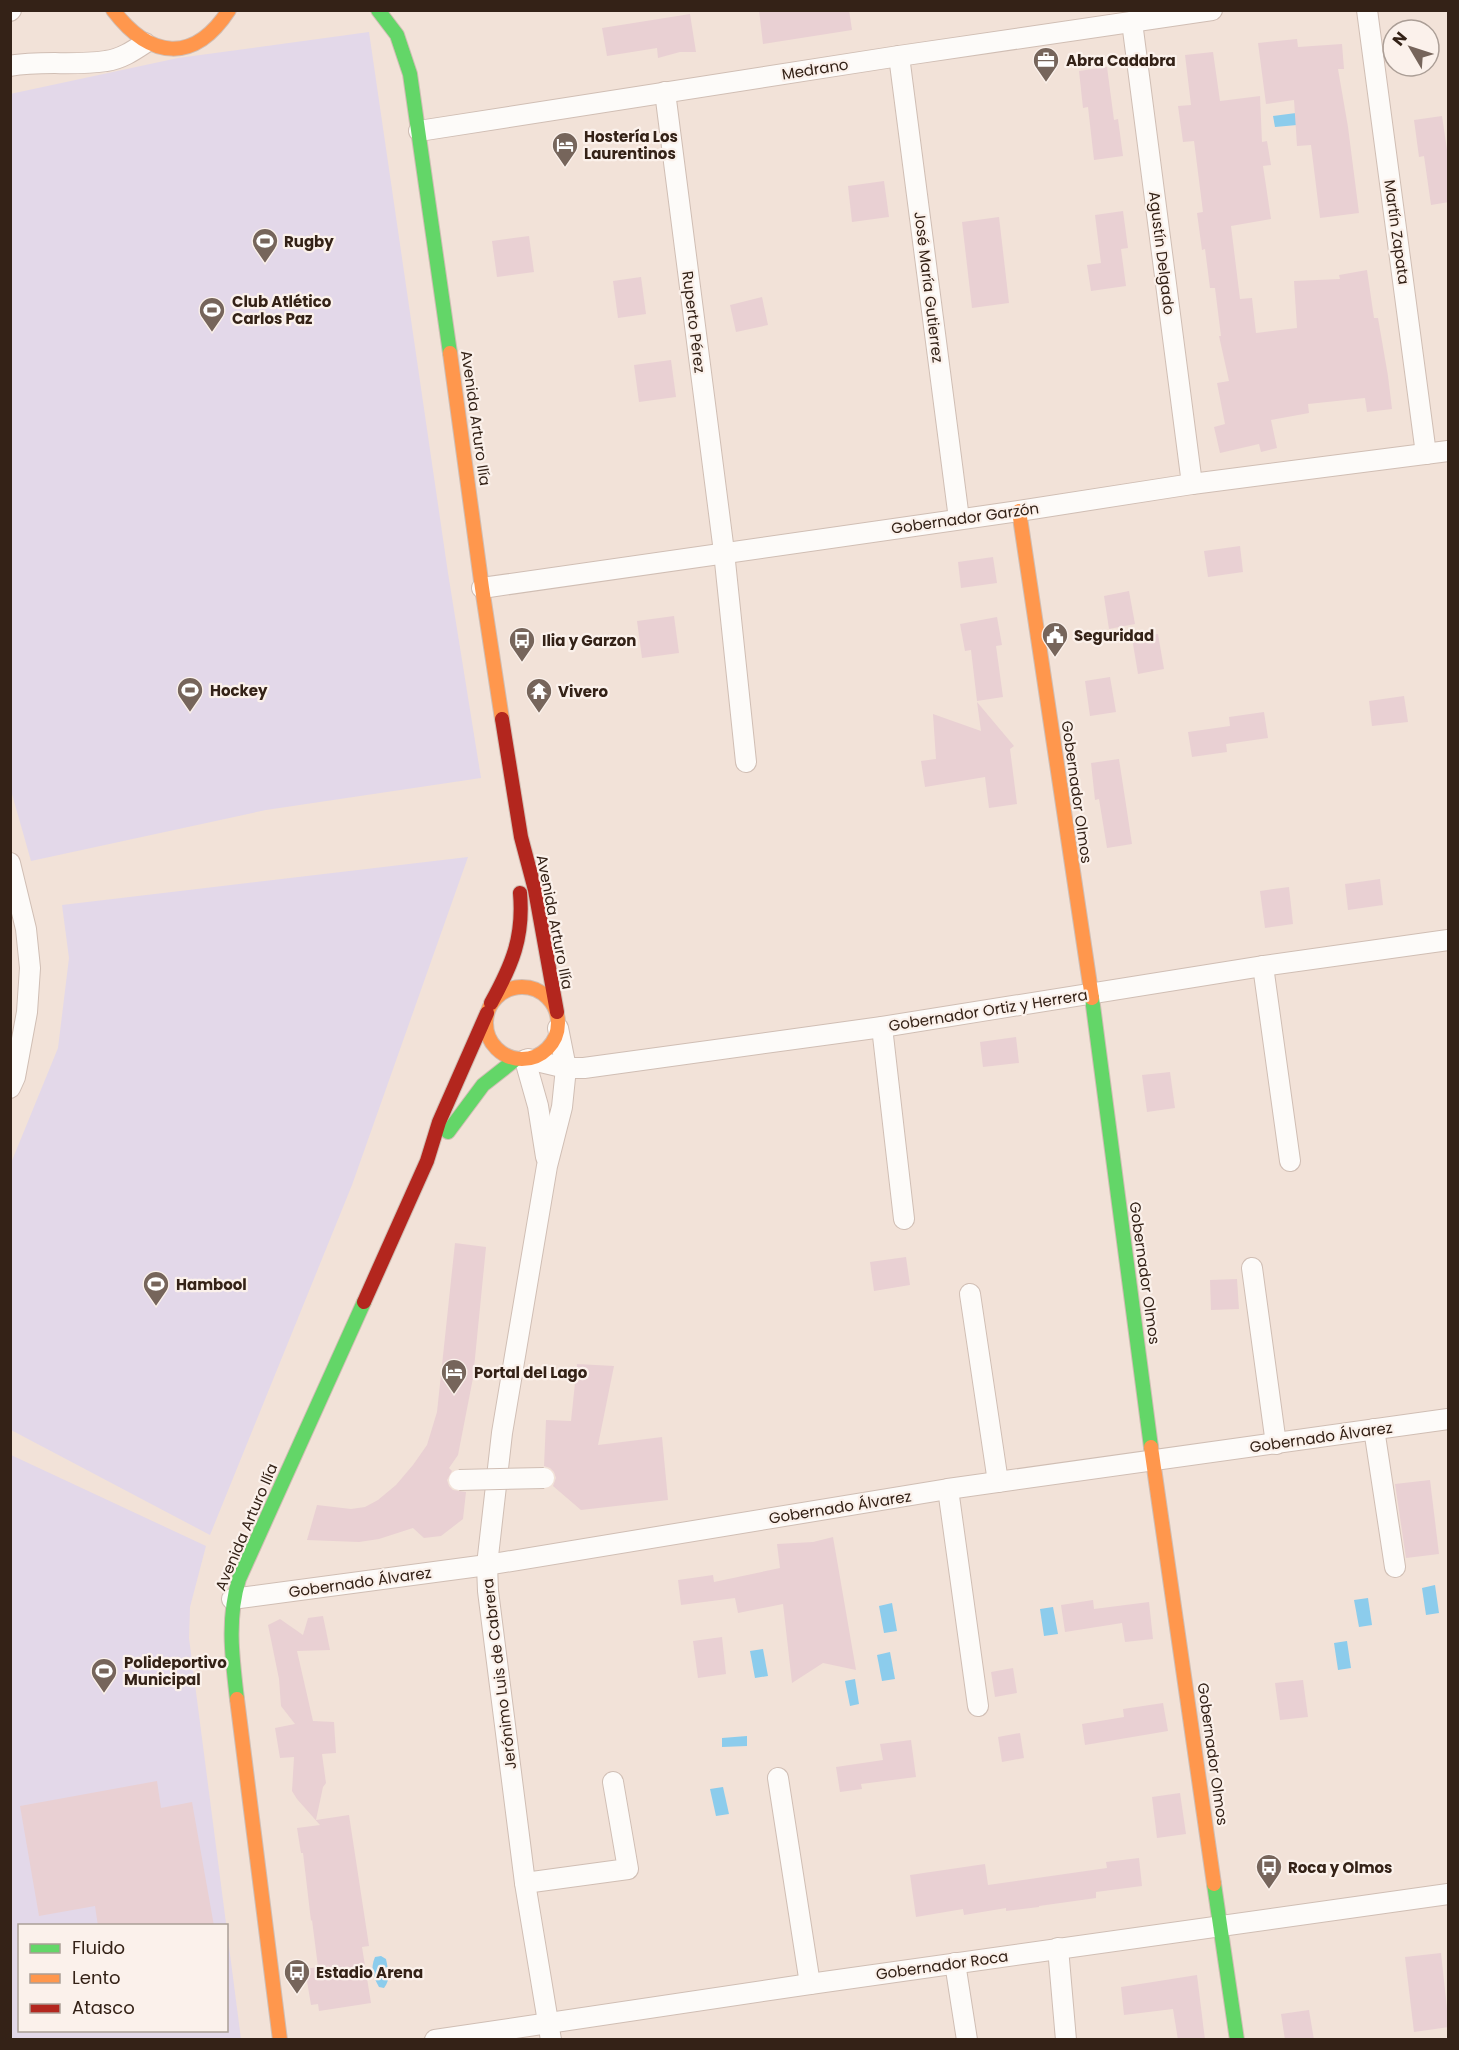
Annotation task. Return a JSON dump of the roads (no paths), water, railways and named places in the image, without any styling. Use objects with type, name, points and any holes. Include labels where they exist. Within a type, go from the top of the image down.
[{"type":"main road","points":[[113,10],[129,32],[145,43],[158,48],[173,49],[187,47],[213,33],[229,10]]},
{"type":"main road","name":"Avenida Arturo Ilía","points":[[378,10],[392,26],[404,46],[408,60],[482,588],[521,837],[535,890],[558,1020]]},
{"type":"main road","name":"Gobernador Olmos","points":[[1019,511],[1091,993],[1153,1461],[1238,2040]]},
{"type":"main road","name":"Avenida Arturo Ilía","points":[[280,2040],[232,1661],[229,1616],[232,1599],[427,1161],[439,1122],[520,941],[522,923],[521,837]]},
{"type":"main road","points":[[516,987],[527,987],[546,995],[553,1003],[558,1020],[555,1038],[550,1047],[542,1053],[523,1059],[500,1053],[492,1045],[485,1024],[489,1008],[497,996],[516,987]]},
{"type":"main road","name":"Avenida Arturo Ilía","points":[[427,1161],[483,1085],[523,1059]]},
{"type":"street","name":"Medrano","points":[[419,131],[1212,10]]},
{"type":"street","name":"Martín Zapata","points":[[1367,10],[1426,454]]},
{"type":"street","name":"Agustín Delgado","points":[[1132,22],[1192,484]]},
{"type":"street","points":[[10,66],[29,63],[107,61],[126,55],[145,43]]},
{"type":"street","name":"José María Gutierrez","points":[[899,56],[959,519]]},
{"type":"street","name":"Ruperto Pérez","points":[[665,92],[724,552],[746,762]]},
{"type":"street","name":"Gobernador Garzón","points":[[482,588],[1192,484],[1449,451]]},
{"type":"street","points":[[10,863],[26,929],[30,968],[27,1012],[15,1077],[10,1088]]},
{"type":"street","name":"Gobernador Ortiz y Herrera","points":[[523,1059],[566,1068],[584,1068],[882,1027],[1263,966],[1449,940]]},
{"type":"street","points":[[1263,966],[1290,1161]]},
{"type":"street","name":"Jerónimo Luis de Cabrera","points":[[550,2031],[525,1883],[488,1591],[487,1565],[502,1433],[547,1166],[562,1107],[566,1068],[558,1020]]},
{"type":"street","points":[[882,1027],[904,1219]]},
{"type":"street","name":"Jerónimo Luis de Cabrera","points":[[523,1059],[538,1106],[547,1166]]},
{"type":"street","points":[[1252,1268],[1276,1444]]},
{"type":"street","points":[[970,1294],[998,1482]]},
{"type":"street","name":"Gobernado Álvarez","points":[[232,1599],[487,1565],[948,1489],[1449,1419]]},
{"type":"street","points":[[1374,1429],[1395,1567]]},
{"type":"street","points":[[459,1480],[544,1478]]},
{"type":"street","points":[[948,1489],[978,1706]]},
{"type":"street","points":[[778,1778],[810,1984]]},
{"type":"street","points":[[525,1883],[628,1869],[613,1782]]},
{"type":"street","name":"Gobernador Roca","points":[[435,2040],[550,2031],[810,1984],[1449,1894]]},
{"type":"street","points":[[1058,1948],[1066,2040]]},
{"type":"street","points":[[955,1963],[967,2040]]},
{"type":"water","points":[[1296,113],[1297,125],[1275,127],[1273,116]]},
{"type":"water","points":[[1435,1585],[1439,1613],[1426,1615],[1422,1588]]},
{"type":"water","points":[[1368,1598],[1372,1625],[1359,1627],[1354,1600]]},
{"type":"water","points":[[892,1603],[897,1631],[884,1633],[879,1606]]},
{"type":"water","points":[[1053,1607],[1058,1634],[1044,1636],[1040,1609]]},
{"type":"water","points":[[1347,1641],[1351,1668],[1338,1670],[1334,1643]]},
{"type":"water","points":[[763,1649],[768,1676],[755,1678],[750,1651]]},
{"type":"water","points":[[890,1652],[895,1679],[882,1681],[877,1655]]},
{"type":"water","points":[[855,1679],[859,1704],[850,1706],[845,1681]]},
{"type":"water","points":[[747,1736],[747,1746],[722,1747],[722,1738]]},
{"type":"water","points":[[723,1787],[729,1814],[716,1816],[710,1789]]},
{"type":"water","points":[[381,1956],[386,1959],[388,1970],[388,1982],[384,1988],[379,1987],[372,1969],[375,1957]]},
{"type":"place","name":"Abra Cadabra","points":[[1046,83]]},
{"type":"place","name":"Hostería Los Laurentinos","points":[[565,168]]},
{"type":"place","name":"Rugby","points":[[265,264]]},
{"type":"place","name":"Club Atlético Carlos Paz","points":[[212,333]]},
{"type":"place","name":"Seguridad","points":[[1055,658]]},
{"type":"place","name":"Ilia y Garzon","points":[[522,663]]},
{"type":"place","name":"Hockey","points":[[190,713]]},
{"type":"place","name":"Vivero","points":[[539,714]]},
{"type":"place","name":"Hambool","points":[[156,1307]]},
{"type":"place","name":"Portal del Lago","points":[[454,1395]]},
{"type":"place","name":"Polideportivo Municipal","points":[[104,1694]]},
{"type":"place","name":"Roca y Olmos","points":[[1269,1890]]},
{"type":"place","name":"Estadio Arena","points":[[297,1995]]}]
